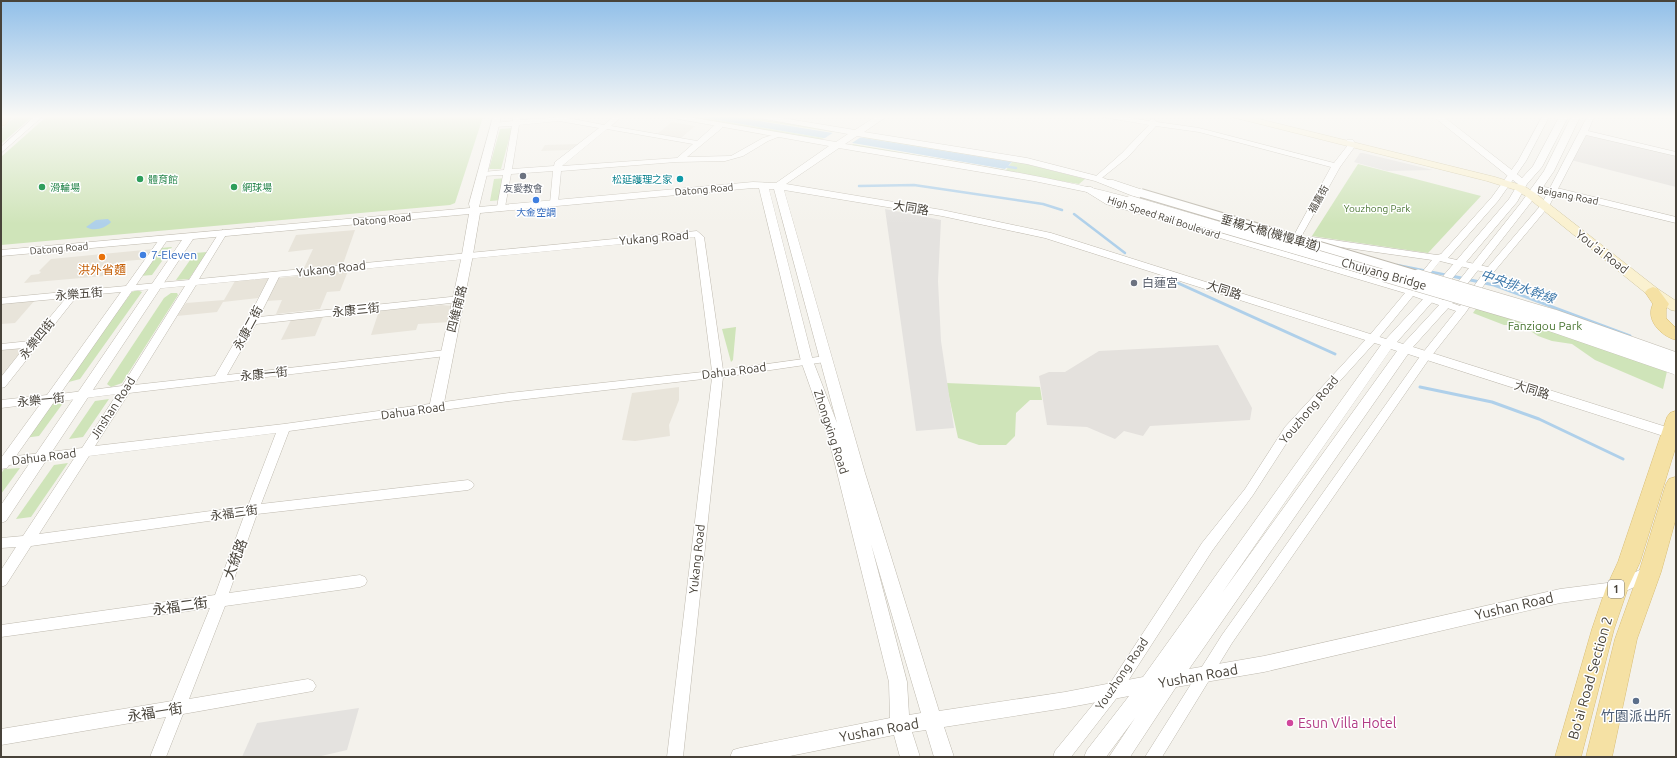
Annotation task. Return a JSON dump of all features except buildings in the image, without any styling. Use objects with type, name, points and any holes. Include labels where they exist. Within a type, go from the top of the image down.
[{"type":"main road","name":"Beigang Road","points":[[1389,152],[1509,179],[1527,189]]},
{"type":"main road","name":"You'ai Road","points":[[1527,189],[1549,199],[1676,296]]},
{"type":"main road","name":"You'ai Road","points":[[1549,199],[1653,292],[1676,307]]},
{"type":"main road","points":[[1653,292],[1661,304],[1656,315],[1662,325],[1676,335]]},
{"type":"main road","name":"Bo'ai Road Section 2","points":[[1568,757],[1603,629],[1617,588],[1629,562],[1674,429]]},
{"type":"main road","name":"Bo'ai Road Section 2","points":[[1599,757],[1626,639],[1650,572],[1676,484]]},
{"type":"street","name":"四維南路","points":[[436,408],[446,353],[460,299],[469,254],[475,210],[474,204],[488,152]]},
{"type":"street","points":[[502,207],[512,152]]},
{"type":"street","points":[[554,202],[558,164],[573,152]]},
{"type":"street","points":[[679,160],[688,152]]},
{"type":"street","points":[[483,174],[679,160],[725,159],[738,157],[746,152]]},
{"type":"street","points":[[763,185],[819,152]]},
{"type":"street","points":[[778,186],[822,152]]},
{"type":"street","name":"High Speed Rail Boulevard","points":[[882,152],[1088,189],[1109,202],[1412,292],[1462,310]]},
{"type":"street","name":"High Speed Rail Boulevard","points":[[973,152],[1027,161],[1098,179],[1297,237],[1376,251],[1469,275],[1485,277]]},
{"type":"street","points":[[1098,179],[1127,152]]},
{"type":"street","points":[[1284,152],[1336,166]]},
{"type":"street","name":"福嘉街","points":[[1297,237],[1336,166],[1345,152]]},
{"type":"street","points":[[1478,152],[1509,179]]},
{"type":"street","name":"Youzhong Road","points":[[1061,757],[1114,690],[1199,560],[1249,492],[1289,430],[1373,338],[1406,296],[1412,292],[1433,266],[1444,256],[1495,199],[1527,152]]},
{"type":"street","points":[[1118,757],[1168,682],[1404,350],[1446,304],[1469,275],[1527,189],[1545,152]]},
{"type":"street","points":[[1527,189],[1549,171],[1558,152]]},
{"type":"street","points":[[1153,757],[1227,639],[1425,356],[1462,310],[1485,277],[1549,199],[1573,152]]},
{"type":"street","name":"Chuiyang Bridge","points":[[1098,179],[1136,198],[1537,320],[1676,368]]},
{"type":"street","name":"大同路","points":[[763,185],[778,186],[942,213],[1041,233],[1373,338],[1404,350],[1674,429]]},
{"type":"street","name":"Datong Road","points":[[1,253],[554,202],[763,185]]},
{"type":"street","name":"Zhongxing Road","points":[[763,185],[807,361],[836,440],[898,682],[900,725],[910,757]]},
{"type":"street","name":"Zhongxing Road","points":[[778,186],[825,359],[944,757]]},
{"type":"street","name":"Chuiyang Bridge","points":[[1088,189],[1136,198],[1571,325],[1676,362]]},
{"type":"street","name":"Youzhong Road","points":[[1094,757],[1148,685],[1388,344],[1430,298],[1452,270],[1513,200],[1527,189]]},
{"type":"street","name":"Beigang Road","points":[[1527,189],[1549,199],[1676,220]]},
{"type":"street","name":"垂楊大橋(機慢車道)","points":[[1136,198],[1205,214],[1554,315],[1676,358]]},
{"type":"street","name":"垂楊大橋(機慢車道)","points":[[1136,198],[1520,318],[1676,372]]},
{"type":"street","name":"Jinshan Road","points":[[1,581],[125,391],[223,233]]},
{"type":"street","name":"Yukang Road","points":[[157,287],[469,254],[697,234],[700,237],[718,374],[675,757]]},
{"type":"street","points":[[1,516],[190,236]]},
{"type":"street","points":[[2,464],[164,239]]},
{"type":"street","name":"永康二街","points":[[219,379],[252,321],[274,275]]},
{"type":"street","name":"永樂五街","points":[[1,301],[157,287]]},
{"type":"street","name":"永樂四街","points":[[1,384],[74,295]]},
{"type":"street","name":"永康三街","points":[[252,321],[460,299]]},
{"type":"street","points":[[1,347],[34,344]]},
{"type":"street","name":"永康一街","points":[[82,395],[446,353]]},
{"type":"street","name":"Dahua Road","points":[[2,464],[40,457],[284,428],[509,397],[718,374],[825,359]]},
{"type":"street","name":"永樂一街","points":[[1,404],[82,395]]},
{"type":"street","name":"大統路","points":[[158,757],[176,708],[220,601],[228,574],[254,510],[284,428]]},
{"type":"street","name":"永福三街","points":[[1,542],[27,541],[254,510],[468,484]]},
{"type":"street","name":"Yushan Road","points":[[740,757],[900,725],[1065,700],[1264,664],[1560,596],[1617,588],[1650,572]]},
{"type":"street","name":"永福二街","points":[[1,631],[360,581]]},
{"type":"street","name":"永福一街","points":[[1,737],[308,686]]},
{"type":"shaded area","points":[[1575,152],[1661,152],[1676,156],[1676,187],[1571,160]]},
{"type":"shaded area","points":[[1360,153],[1433,170],[1387,171],[1354,162]]},
{"type":"shaded area","points":[[885,209],[941,220],[938,281],[941,341],[954,428],[916,431]]},
{"type":"shaded area","points":[[355,230],[343,264],[304,268],[313,249],[288,252],[296,235]]},
{"type":"shaded area","points":[[154,249],[149,259],[125,261],[116,275],[24,283],[31,275],[39,274],[41,272],[39,271],[51,259]]},
{"type":"shaded area","points":[[348,271],[340,291],[327,292],[320,309],[276,314],[282,300],[266,301],[278,278]]},
{"type":"shaded area","points":[[269,278],[258,298],[223,302],[217,312],[177,316],[186,303],[224,300],[235,281]]},
{"type":"shaded area","points":[[35,300],[15,323],[1,324],[1,303]]},
{"type":"shaded area","points":[[442,305],[452,306],[450,322],[418,324],[416,330],[371,335],[379,311]]},
{"type":"shaded area","points":[[323,317],[315,336],[281,340],[291,320]]},
{"type":"shaded area","points":[[1218,345],[1252,408],[1250,420],[1150,426],[1143,436],[1124,431],[1115,439],[1087,427],[1047,425],[1039,376],[1049,372],[1065,372],[1099,351]]},
{"type":"shaded area","points":[[28,347],[5,375],[1,376],[1,350]]},
{"type":"shaded area","points":[[679,387],[679,400],[669,425],[670,436],[635,441],[622,440],[632,393]]},
{"type":"shaded area","points":[[359,708],[347,750],[317,757],[242,757],[257,723]]},
{"type":"green space","points":[[6,152],[471,152],[455,203],[450,205],[1,245],[1,157]]},
{"type":"green space","points":[[494,152],[505,152],[501,169],[489,169]]},
{"type":"green space","points":[[889,152],[902,152],[1006,170],[1012,162],[952,152],[963,152],[1015,161],[1085,179],[1079,184]]},
{"type":"green space","name":"Youzhong Park","points":[[1358,164],[1481,196],[1428,253],[1312,236]]},
{"type":"green space","points":[[506,178],[502,200],[490,201],[494,179]]},
{"type":"green space","points":[[172,247],[152,275],[140,276],[161,248]]},
{"type":"green space","points":[[207,252],[189,279],[176,280],[195,253]]},
{"type":"green space","points":[[137,290],[142,292],[80,379],[65,383],[132,292]]},
{"type":"green space","points":[[171,293],[177,293],[178,295],[122,383],[111,387],[107,384],[164,298]]},
{"type":"green space","name":"Fanzigou Park","points":[[1486,294],[1668,367],[1663,389],[1595,360],[1572,344],[1552,341],[1538,336],[1526,328],[1517,325],[1504,325],[1473,313]]},
{"type":"green space","points":[[736,327],[733,360],[731,362],[722,329]]},
{"type":"green space","points":[[946,383],[1040,387],[1042,400],[1030,400],[1016,413],[1015,436],[1006,445],[979,445],[958,438]]},
{"type":"green space","points":[[66,399],[39,436],[24,438],[53,400]]},
{"type":"green space","points":[[109,399],[83,437],[69,439],[95,401]]},
{"type":"green space","points":[[68,463],[31,517],[16,519],[54,465]]},
{"type":"green space","points":[[20,468],[1,494],[1,474],[4,469]]},
{"type":"water","points":[[907,152],[953,152],[1012,162],[1005,169]]},
{"type":"water","points":[[108,219],[111,222],[103,228],[93,229],[86,227],[96,220]]},
{"type":"waterway","name":"中央排水幹線","points":[[1004,166],[1016,168]]},
{"type":"waterway","points":[[859,186],[914,185],[1043,204],[1062,210]]},
{"type":"waterway","points":[[1074,214],[1125,253]]},
{"type":"waterway","name":"中央排水幹線","points":[[1397,265],[1447,275]]},
{"type":"waterway","name":"中央排水幹線","points":[[1447,275],[1452,276]]},
{"type":"waterway","name":"中央排水幹線","points":[[1447,275],[1494,285],[1630,336]]},
{"type":"waterway","points":[[1169,279],[1335,354]]},
{"type":"waterway","points":[[1420,387],[1492,402],[1539,419],[1623,459]]},
{"type":"place","name":"友愛教會","points":[[523,176]]},
{"type":"place","name":"體育館","points":[[140,179]]},
{"type":"place","name":"松延護理之家","points":[[680,179]]},
{"type":"place","name":"滑輪場","points":[[42,187]]},
{"type":"place","name":"網球場","points":[[234,187]]},
{"type":"place","name":"大金空調","points":[[536,200]]},
{"type":"place","name":"7-Eleven","points":[[143,255]]},
{"type":"place","name":"洪外省麵","points":[[102,257]]},
{"type":"place","name":"白蓮宮","points":[[1134,283]]},
{"type":"place","name":"竹園派出所","points":[[1636,701]]},
{"type":"place","name":"Esun Villa Hotel","points":[[1290,723]]}]
